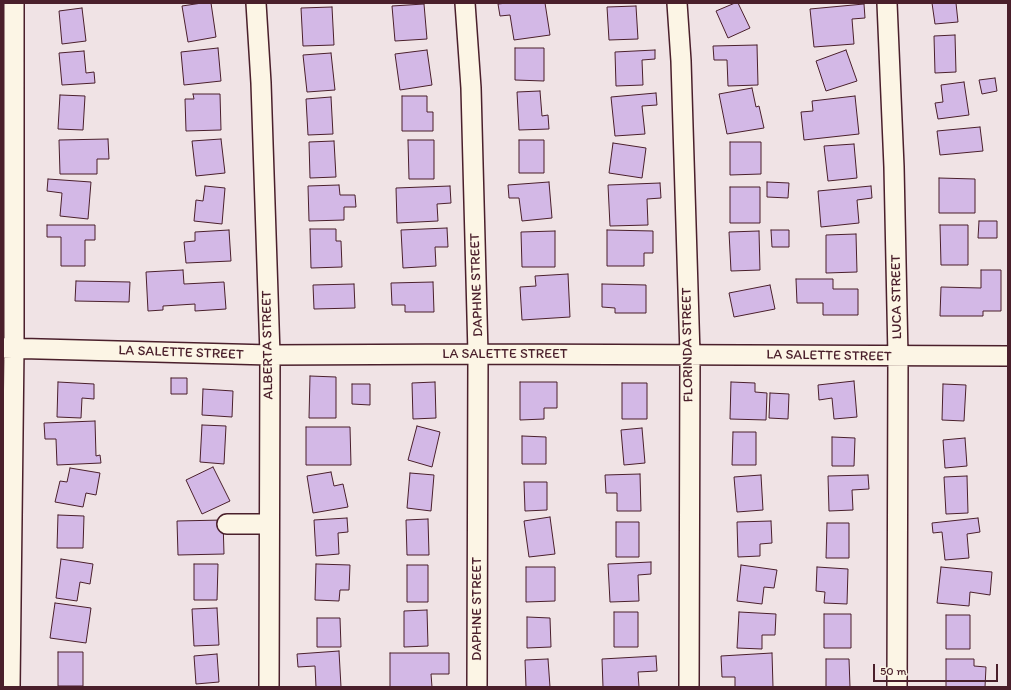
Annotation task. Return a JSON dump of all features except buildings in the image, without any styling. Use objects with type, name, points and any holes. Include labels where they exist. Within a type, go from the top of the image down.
[{"type":"street","points":[[10,687],[9,348],[14,3]]},
{"type":"street","name":"ALBERTA STREET","points":[[256,3],[261,83],[270,355],[269,687]]},
{"type":"street","name":"DAPHNE STREET","points":[[465,3],[471,88],[478,354],[477,687]]},
{"type":"street","name":"FLORINDA STREET","points":[[677,3],[681,61],[690,355],[689,687]]},
{"type":"street","name":"LUCA STREET","points":[[887,3],[894,167],[898,357],[897,687]]},
{"type":"street","name":"LA SALETTE STREET","points":[[9,348],[270,355],[478,354],[898,357],[1008,356]]},
{"type":"street","points":[[227,524],[269,524]]}]
